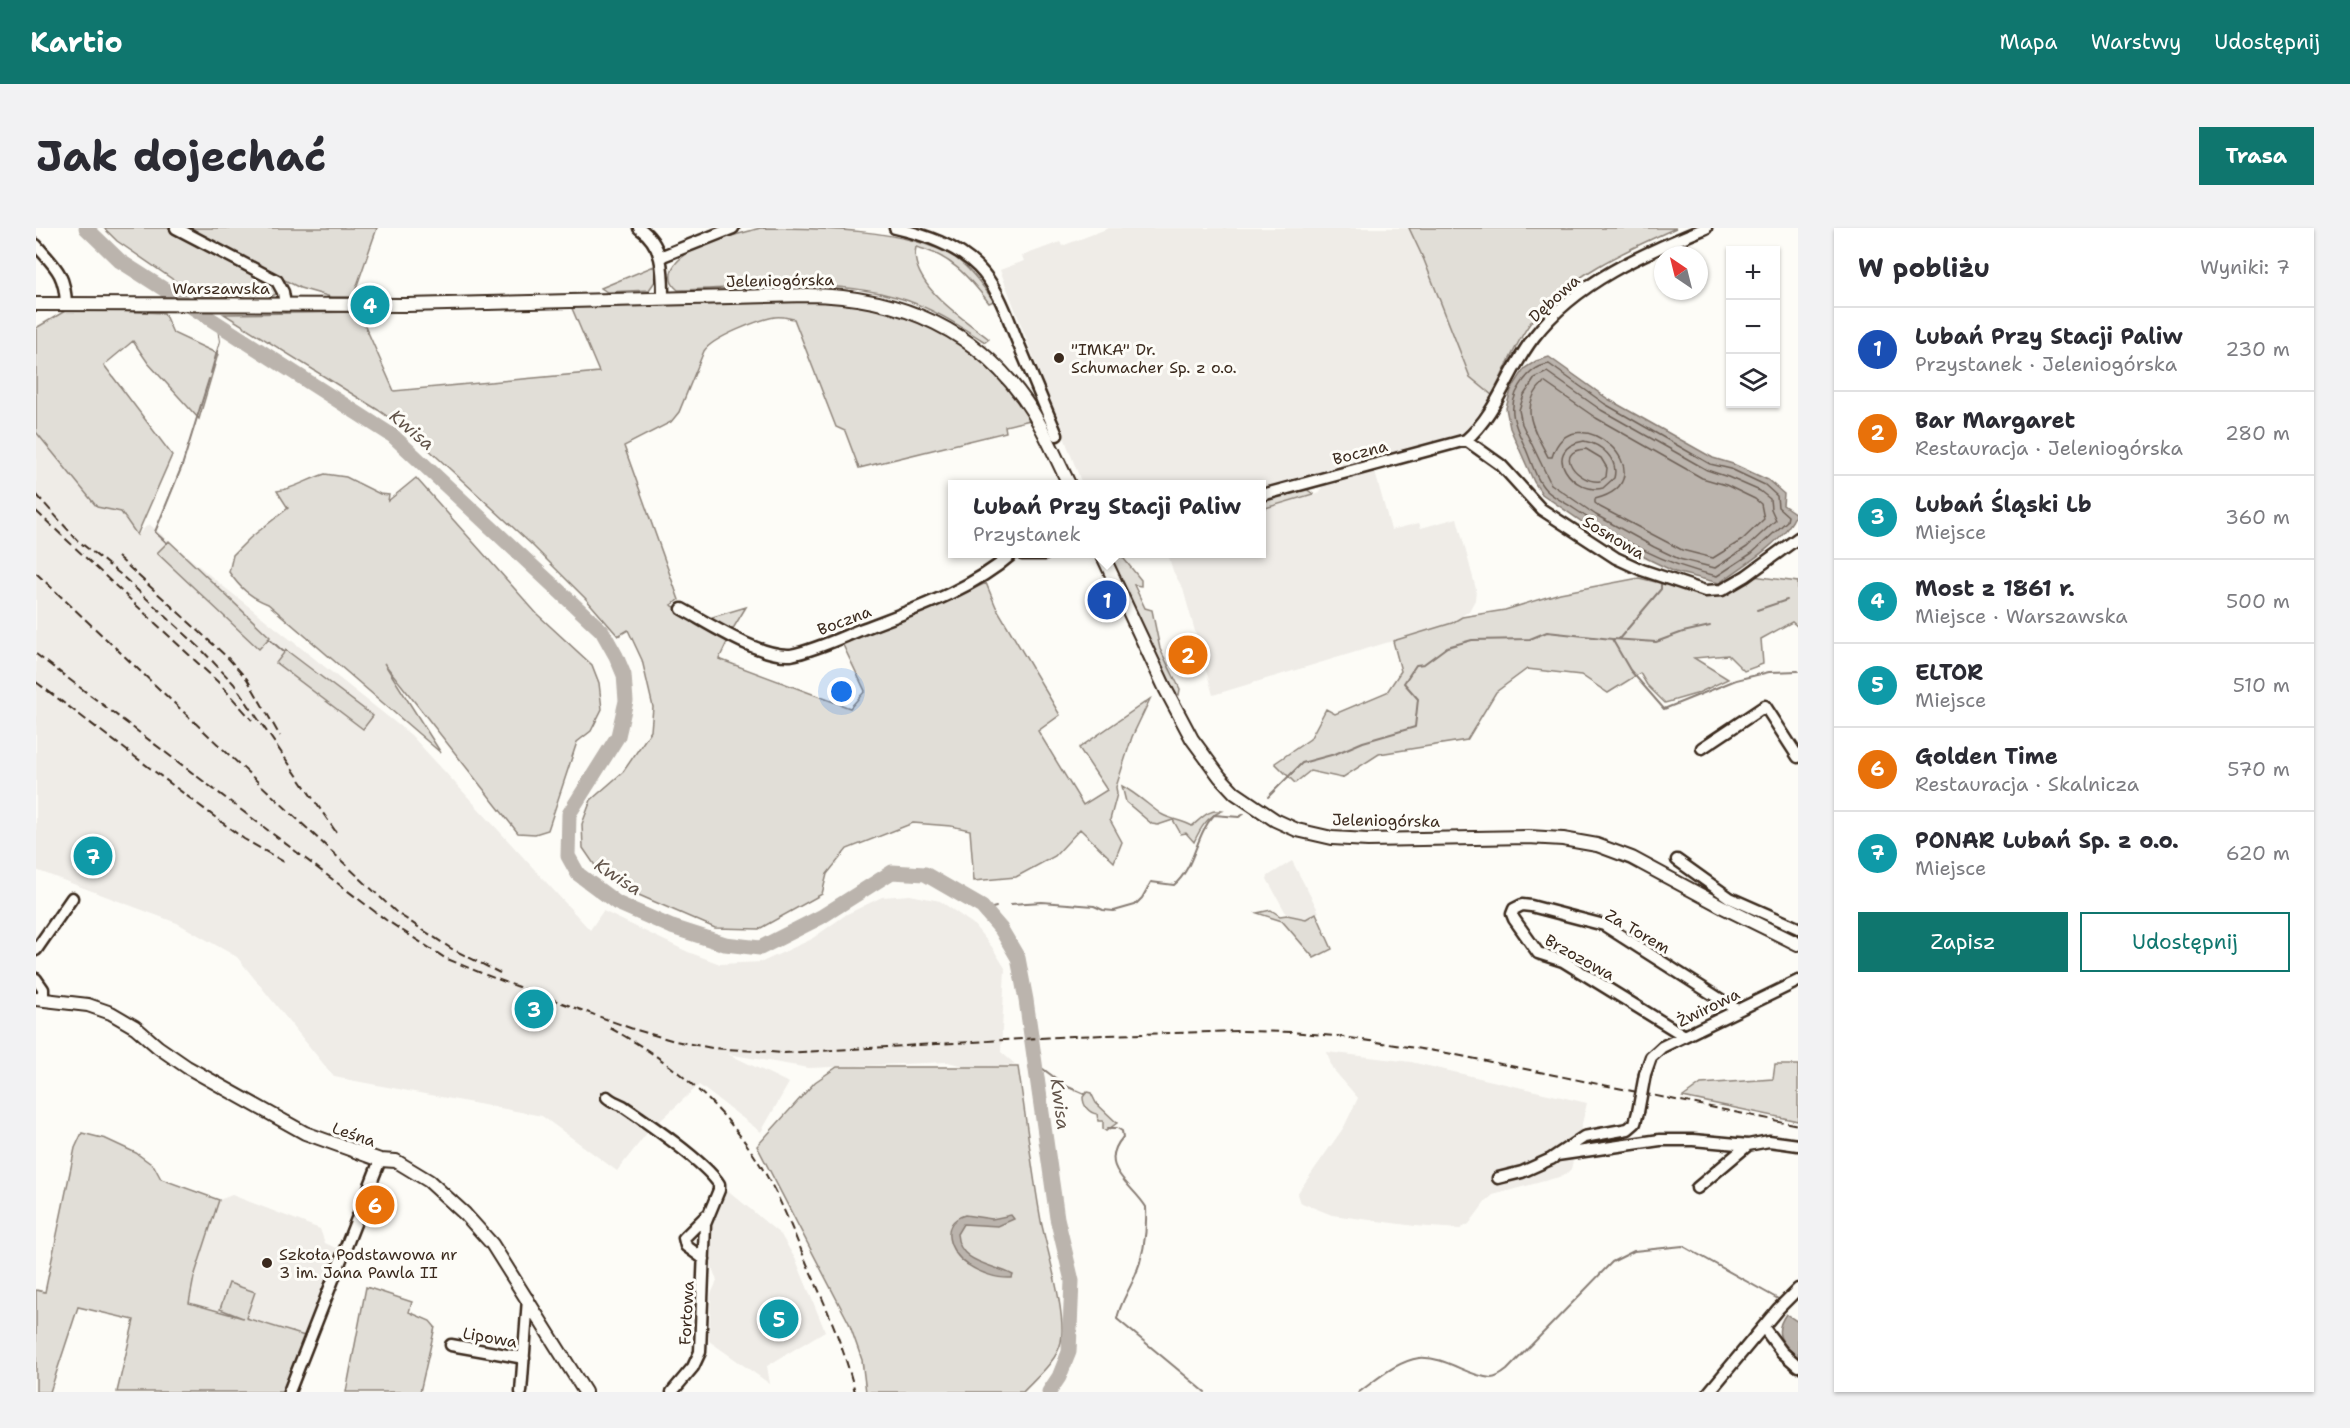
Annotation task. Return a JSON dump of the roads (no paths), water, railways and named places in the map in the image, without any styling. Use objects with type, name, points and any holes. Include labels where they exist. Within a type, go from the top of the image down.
[{"type":"main road","name":"Jeleniogórska","points":[[407,305],[836,295],[901,307],[933,321],[980,352],[1016,389],[1041,427],[1067,480]]},
{"type":"main road","name":"Warszawska","points":[[36,304],[407,305]]},
{"type":"main road","name":"Jeleniogórska","points":[[1104,558],[1166,690],[1192,739],[1212,768],[1235,793],[1275,820],[1297,830],[1332,838],[1368,840],[1528,837],[1563,839],[1596,845],[1632,858],[1798,944]]},
{"type":"main road","name":"Leśna","points":[[39,1000],[88,1005],[111,1013],[135,1027],[158,1047],[187,1067],[276,1118],[319,1139],[380,1160],[396,1161],[436,1187],[492,1244],[585,1392]]},
{"type":"street","points":[[176,228],[277,281],[283,292],[280,305]]},
{"type":"street","points":[[639,228],[651,238],[660,257],[663,299]]},
{"type":"street","points":[[660,257],[718,230],[733,228]]},
{"type":"street","points":[[896,228],[929,233],[967,258],[987,278],[1001,300],[1057,435]]},
{"type":"street","name":"Dębowa","points":[[1466,440],[1481,427],[1534,337],[1559,310],[1603,276],[1706,228]]},
{"type":"street","points":[[36,245],[57,268],[64,280],[66,304]]},
{"type":"street","name":"Boczna","points":[[1266,494],[1466,440]]},
{"type":"street","name":"Sosnowa","points":[[1466,440],[1501,465],[1541,509],[1616,558],[1642,570],[1705,591],[1722,590],[1746,576],[1798,538]]},
{"type":"street","name":"Boczna","points":[[682,609],[759,648],[791,655],[842,637],[963,587],[990,572],[1006,558]]},
{"type":"street","points":[[1702,748],[1765,706],[1798,757]]},
{"type":"street","points":[[1677,860],[1730,898],[1798,928]]},
{"type":"street","points":[[36,950],[72,898]]},
{"type":"street","name":"Za Torem","points":[[1514,909],[1522,905],[1531,906],[1604,925],[1737,1010]]},
{"type":"street","name":"Brzozowa","points":[[1514,909],[1514,919],[1538,953],[1563,961],[1683,1035]]},
{"type":"street","points":[[36,979],[43,989],[39,1000]]},
{"type":"street","name":"Żwirowa","points":[[1557,1155],[1584,1137],[1628,1129],[1635,1123],[1645,1074],[1654,1054],[1683,1035],[1798,981]]},
{"type":"street","name":"Fortowa","points":[[607,1097],[621,1104],[688,1154],[710,1172],[719,1184],[719,1190],[705,1224],[700,1352],[693,1367],[672,1392]]},
{"type":"street","points":[[1498,1178],[1522,1172],[1557,1155],[1660,1140],[1693,1140],[1748,1145],[1769,1141],[1798,1145]]},
{"type":"street","points":[[1697,1188],[1748,1145]]},
{"type":"street","points":[[289,1392],[380,1160]]},
{"type":"street","name":"Fortowa","points":[[704,1259],[686,1246],[684,1238],[709,1214]]},
{"type":"street","points":[[1709,1392],[1798,1289]]},
{"type":"street","points":[[521,1392],[528,1299]]},
{"type":"street","points":[[1764,1328],[1782,1352],[1798,1366]]},
{"type":"street","name":"Lipowa","points":[[451,1345],[524,1358]]},
{"type":"water","points":[[1549,357],[1608,399],[1713,458],[1733,464],[1768,480],[1784,494],[1783,505],[1796,514],[1790,524],[1773,544],[1719,583],[1675,572],[1588,526],[1542,494],[1534,482],[1510,428],[1506,408],[1511,390],[1525,368]]},
{"type":"water","points":[[965,1215],[992,1219],[1011,1215],[1014,1219],[998,1226],[963,1224],[957,1234],[959,1244],[970,1257],[1013,1275],[1012,1278],[978,1271],[961,1260],[949,1239],[949,1231],[951,1224]]},
{"type":"water","points":[[1786,1314],[1798,1322],[1798,1358],[1783,1343],[1779,1333]]},
{"type":"waterway","name":"Kwisa","points":[[86,228],[120,261],[393,436],[602,631],[624,675],[626,701],[618,736],[569,814],[568,856],[578,874],[617,903],[672,927],[725,944],[760,948],[821,917],[892,872],[925,874],[982,907],[1001,929],[1018,958],[1057,1218],[1072,1281],[1069,1352],[1059,1377],[1049,1392]]},
{"type":"waterway","points":[[211,373],[220,341],[217,323]]},
{"type":"waterway","points":[[167,543],[155,532],[182,466],[209,379]]},
{"type":"waterway","points":[[1619,639],[1661,589],[1661,583]]},
{"type":"waterway","points":[[1757,610],[1787,600]]},
{"type":"waterway","points":[[1613,639],[1656,642],[1683,632],[1710,626]]},
{"type":"waterway","points":[[1268,797],[1302,763],[1415,727],[1418,699],[1404,683],[1416,665],[1424,664],[1447,647],[1472,640],[1530,639],[1547,632],[1612,639],[1630,670],[1664,709],[1736,680],[1769,672],[1798,671]]},
{"type":"waterway","points":[[269,639],[284,652]]},
{"type":"waterway","points":[[1011,904],[1042,902],[1094,906],[1114,911],[1135,905],[1151,882],[1174,885],[1187,869],[1203,832],[1214,815],[1239,817],[1244,814]]},
{"type":"waterway","points":[[985,910],[996,907]]},
{"type":"waterway","points":[[1035,1063],[1066,1086],[1084,1094]]},
{"type":"waterway","points":[[1108,1128],[1117,1128],[1122,1131],[1123,1137],[1116,1148],[1114,1157],[1115,1166],[1146,1207],[1141,1260],[1117,1319],[1205,1392]]},
{"type":"waterway","points":[[1359,1392],[1395,1367],[1419,1358],[1438,1360],[1473,1374],[1497,1377],[1507,1370],[1612,1262],[1634,1251],[1683,1246],[1780,1300]]},
{"type":"railway","points":[[36,494],[77,540],[120,574],[199,647],[234,684],[336,832]]},
{"type":"railway","points":[[36,511],[218,682],[252,720]]},
{"type":"railway","points":[[118,557],[228,658],[247,679],[280,736]]},
{"type":"railway","points":[[36,573],[397,913],[452,949],[500,973]]},
{"type":"railway","points":[[36,654],[386,920],[445,958],[633,1029],[675,1041],[712,1048],[784,1053],[1073,1036],[1240,1031],[1291,1032],[1344,1037],[1447,1053],[1798,1125]]},
{"type":"railway","points":[[36,682],[244,839],[286,863]]},
{"type":"railway","points":[[610,1028],[658,1057],[701,1092],[738,1133],[755,1156],[780,1201],[821,1295],[840,1343],[855,1392]]},
{"type":"place","name":"Most z 1861 r.","points":[[370,305]]},
{"type":"place","name":"\"IMKA\" Dr. Schumacher Sp. z o.o.","points":[[1059,358]]},
{"type":"place","name":"Lubań Przy Stacji Paliw","points":[[1107,600]]},
{"type":"place","name":"Bar Margaret","points":[[1188,655]]},
{"type":"place","name":"PONAR Lubań Sp. z o.o.","points":[[93,856]]},
{"type":"place","name":"Lubań Śląski Lb","points":[[534,1009]]},
{"type":"place","name":"Golden Time","points":[[375,1205]]},
{"type":"place","name":"Szkoła Podstawowa nr 3 im. Jana Pawla II","points":[[267,1263]]},
{"type":"place","name":"ELTOR","points":[[779,1319]]}]
